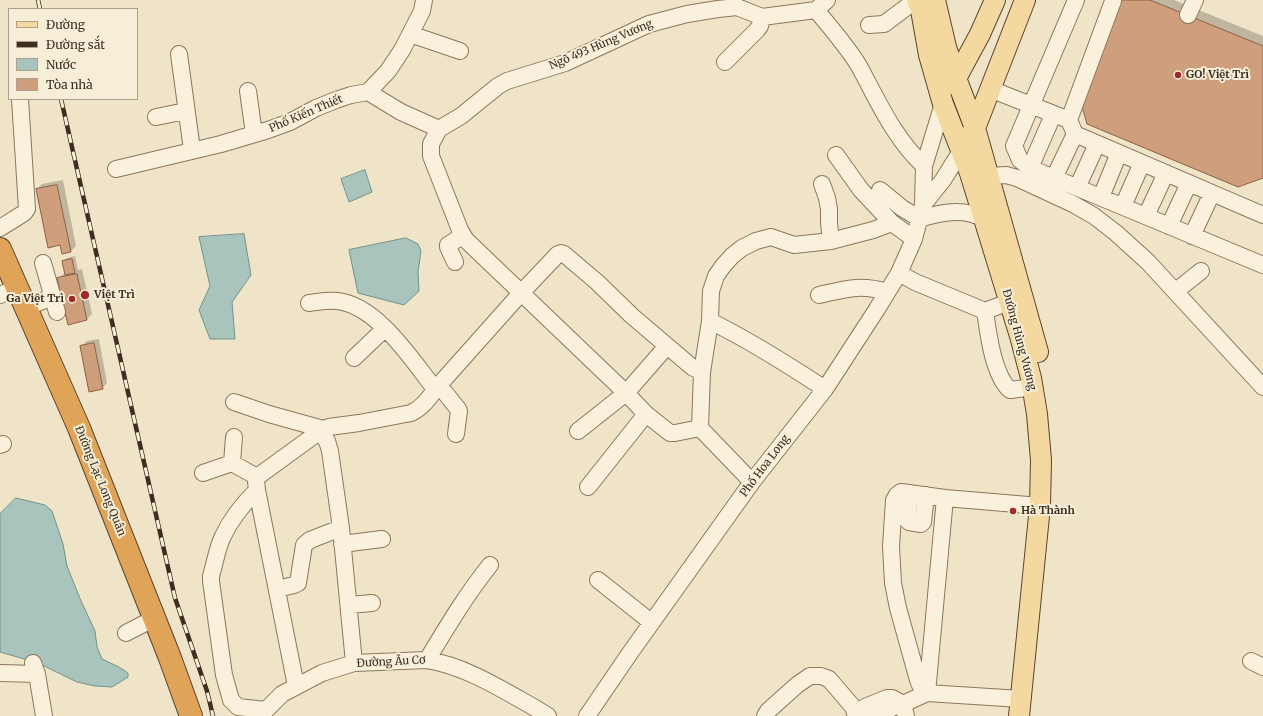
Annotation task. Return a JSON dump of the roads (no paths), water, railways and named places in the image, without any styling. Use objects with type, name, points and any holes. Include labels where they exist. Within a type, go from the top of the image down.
[{"type":"highway","name":"Đường Lạc Long Quân","points":[[0,249],[9,291],[26,308],[79,428],[155,618],[191,716]]},
{"type":"main road","name":"Đường Hùng Vương","points":[[917,0],[921,10],[929,55],[943,104],[970,173],[1022,343],[1033,387],[1037,414],[1041,460],[1040,506],[1020,708]]},
{"type":"main road","name":"Đường Hùng Vương","points":[[936,0],[946,47],[975,128],[1033,332],[1044,375],[1049,411],[1054,460],[1053,506],[1032,716]]},
{"type":"main road","points":[[943,104],[980,34],[995,0]]},
{"type":"main road","points":[[961,150],[975,128],[1025,0]]},
{"type":"street","points":[[424,0],[422,10],[402,50],[388,71],[368,92],[401,112],[438,129],[432,144],[431,156],[462,236],[646,414],[670,433],[700,428]]},
{"type":"street","points":[[869,25],[884,24],[917,0]]},
{"type":"street","points":[[1076,0],[1014,146],[1020,160],[1030,168],[1263,265]]},
{"type":"street","points":[[1188,15],[1195,0]]},
{"type":"street","points":[[1054,178],[1113,2]]},
{"type":"street","points":[[822,5],[833,31],[858,65],[899,138],[911,154],[924,166]]},
{"type":"street","name":"Ngõ 493 Hùng Vương","points":[[438,129],[461,116],[498,86],[507,81],[565,63],[649,24],[687,14],[718,9],[737,8],[762,17],[822,5]]},
{"type":"street","points":[[725,62],[759,28],[762,17]]},
{"type":"street","points":[[410,34],[460,50]]},
{"type":"street","points":[[179,54],[192,150]]},
{"type":"street","points":[[990,89],[1053,115],[1097,144],[1263,215]]},
{"type":"street","points":[[248,91],[254,134]]},
{"type":"street","name":"Phố Kiến Thiết","points":[[116,169],[221,144],[254,134],[290,122],[316,108],[336,100],[351,95],[368,92]]},
{"type":"street","points":[[0,228],[21,215],[27,209],[20,100]]},
{"type":"street","name":"Phố Hoa Long","points":[[587,716],[651,622],[752,482],[825,389],[899,273],[914,239],[921,212],[924,166],[943,104]]},
{"type":"street","points":[[156,117],[186,111]]},
{"type":"street","points":[[1030,168],[1053,115]]},
{"type":"street","points":[[1077,188],[1097,144]]},
{"type":"street","name":"Phố Hoa Long","points":[[921,212],[961,150]]},
{"type":"street","points":[[1100,197],[1119,153]]},
{"type":"street","points":[[836,155],[861,190],[892,223],[914,239]]},
{"type":"street","points":[[1123,206],[1142,163]]},
{"type":"street","points":[[1146,216],[1166,173]]},
{"type":"street","points":[[988,176],[1006,175],[1017,178],[1073,204],[1094,216],[1116,233],[1148,262],[1263,388]]},
{"type":"street","points":[[1169,226],[1189,183]]},
{"type":"street","points":[[822,184],[828,204],[831,241]]},
{"type":"street","points":[[880,190],[902,208],[921,212],[953,212],[974,214],[984,218]]},
{"type":"street","points":[[1192,236],[1212,193]]},
{"type":"street","points":[[752,482],[700,428],[702,372],[710,321],[711,291],[716,276],[732,256],[742,248],[756,241],[771,237],[794,245],[831,241],[873,230],[892,223]]},
{"type":"street","points":[[455,262],[448,245],[462,236]]},
{"type":"street","points":[[264,713],[238,707],[231,700],[224,675],[210,581],[211,576],[222,537],[257,484],[322,431],[329,427],[411,413],[422,407],[437,387],[520,293],[558,254],[564,254],[667,346],[692,367],[702,372]]},
{"type":"street","points":[[26,308],[55,304],[43,263]]},
{"type":"street","points":[[1176,291],[1200,271]]},
{"type":"street","points":[[899,273],[921,285],[985,311],[1009,302]]},
{"type":"street","points":[[819,295],[850,288],[862,287],[887,292]]},
{"type":"street","points":[[309,302],[337,301],[350,304],[364,311],[380,322],[437,387],[457,406],[459,411],[456,434]]},
{"type":"street","points":[[985,311],[999,375],[1010,390],[1033,387]]},
{"type":"street","points":[[710,321],[765,350],[825,389]]},
{"type":"street","points":[[354,358],[386,329]]},
{"type":"street","points":[[578,431],[626,393],[667,346]]},
{"type":"street","points":[[234,402],[322,431],[327,441],[330,451],[342,536],[354,664]]},
{"type":"street","points":[[588,487],[646,414]]},
{"type":"street","points":[[232,463],[234,437]]},
{"type":"street","points":[[232,463],[257,484],[296,686]]},
{"type":"street","points":[[203,473],[232,463]]},
{"type":"street","points":[[1020,708],[927,692],[920,685],[898,608],[893,583],[891,546],[894,500],[901,492],[945,498],[1040,506]]},
{"type":"street","points":[[910,493],[907,520],[909,522],[921,524],[923,522],[926,495]]},
{"type":"street","points":[[765,716],[768,711],[797,685],[810,676],[821,676],[829,679],[852,707],[864,713],[904,710],[927,692],[945,498]]},
{"type":"street","points":[[277,589],[298,583],[300,580],[304,545],[310,540],[342,536],[382,539]]},
{"type":"street","points":[[427,660],[454,614],[490,565]]},
{"type":"street","points":[[598,580],[651,622]]},
{"type":"street","points":[[349,605],[372,603]]},
{"type":"street","points":[[126,633],[155,618]]},
{"type":"street","name":"Đường Âu Cơ","points":[[264,713],[282,694],[322,674],[354,664],[427,660],[436,661],[494,684],[548,716]]},
{"type":"street","points":[[0,673],[35,669],[44,716]]},
{"type":"water","points":[[365,170],[372,192],[349,202],[341,179]]},
{"type":"water","points":[[244,234],[251,275],[232,302],[235,339],[210,339],[199,310],[210,286],[199,237]]},
{"type":"water","points":[[406,238],[418,244],[421,251],[418,272],[419,291],[404,305],[358,293],[349,250]]},
{"type":"water","points":[[16,498],[45,505],[52,511],[63,544],[67,566],[95,631],[97,647],[102,659],[128,673],[128,677],[112,687],[95,686],[77,682],[38,663],[0,652],[0,514]]},
{"type":"railway","points":[[38,0],[40,8]]},
{"type":"railway","points":[[61,100],[175,598],[207,691],[213,716]]},
{"type":"place","name":"GO! Việt Trì","points":[[1178,75]]},
{"type":"place","name":"Việt Trì","points":[[85,295]]},
{"type":"place","name":"Ga Việt Trì","points":[[72,299]]},
{"type":"place","name":"Hà Thành","points":[[1013,511]]}]
